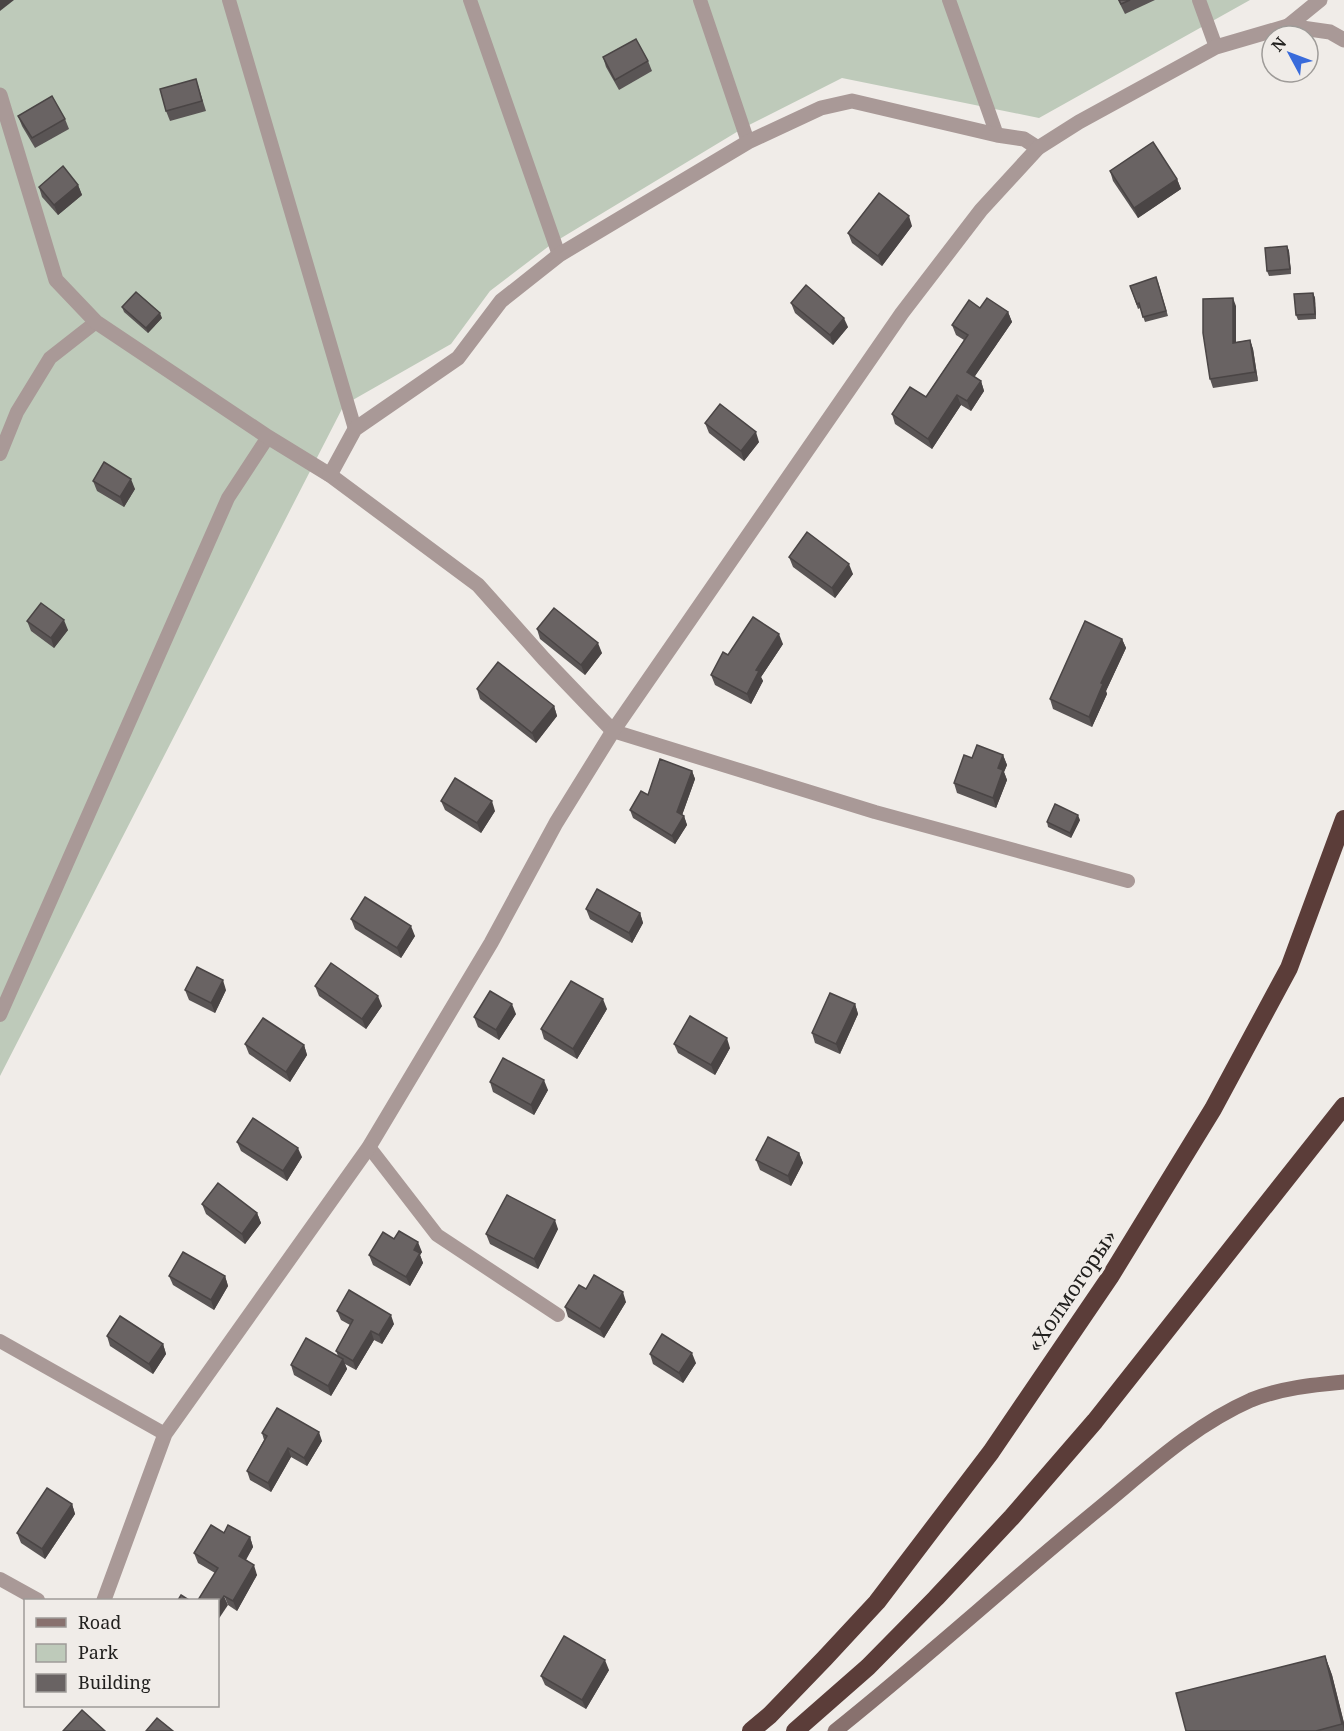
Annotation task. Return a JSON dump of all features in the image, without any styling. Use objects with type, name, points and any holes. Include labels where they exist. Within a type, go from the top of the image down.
[{"type":"highway","name":"«Холмогоры»","points":[[751,1731],[818,1666],[877,1602],[991,1452],[1110,1277],[1214,1109],[1289,968],[1344,819]]},
{"type":"highway","points":[[795,1731],[875,1659],[936,1598],[1019,1508],[1095,1421],[1344,1106]]},
{"type":"main road","points":[[835,1731],[901,1679],[1056,1544],[1172,1448],[1216,1419],[1251,1401],[1283,1389],[1344,1382]]},
{"type":"street","points":[[1290,24],[1320,0]]},
{"type":"street","points":[[1320,31],[1330,32],[1344,40]]},
{"type":"street","points":[[104,1599],[165,1434],[369,1147],[491,944],[556,823],[613,731],[902,313],[981,210],[1038,148],[1078,122],[1216,46],[1260,34]]},
{"type":"street","points":[[0,95],[56,280],[96,322],[268,438],[330,475],[478,585],[613,731]]},
{"type":"street","points":[[330,475],[355,429],[458,358],[501,301],[559,255],[748,142],[821,108],[852,101],[997,135],[1024,139],[1038,148]]},
{"type":"lane","points":[[229,0],[355,429]]},
{"type":"lane","points":[[470,0],[559,255]]},
{"type":"lane","points":[[700,0],[748,142]]},
{"type":"lane","points":[[949,0],[997,135]]},
{"type":"lane","points":[[1199,0],[1216,46]]},
{"type":"lane","points":[[0,454],[17,412],[50,358],[96,322]]},
{"type":"lane","points":[[0,1015],[228,498],[268,438]]},
{"type":"lane","points":[[613,731],[875,812],[1128,881]]},
{"type":"lane","points":[[369,1147],[437,1234],[558,1315]]},
{"type":"lane","points":[[0,1341],[165,1434]]},
{"type":"lane","points":[[0,1579],[36,1599]]},
{"type":"green space","points":[[0,0],[1250,0],[1039,118],[842,78],[745,127],[553,243],[490,291],[451,344],[344,405],[0,1076]]},
{"type":"building","points":[[636,39],[648,61],[615,80],[603,57]]},
{"type":"building","points":[[196,79],[202,101],[166,111],[160,89]]},
{"type":"building","points":[[52,96],[65,119],[32,138],[18,116]]},
{"type":"building","points":[[1153,142],[1177,179],[1134,208],[1110,171]]},
{"type":"building","points":[[63,166],[78,185],[54,205],[39,187]]},
{"type":"building","points":[[879,193],[909,216],[878,256],[848,233]]},
{"type":"building","points":[[1287,246],[1290,269],[1267,271],[1265,248]]},
{"type":"building","points":[[1156,277],[1166,311],[1143,317],[1130,286]]},
{"type":"building","points":[[806,285],[844,318],[830,335],[791,303]]},
{"type":"building","points":[[136,292],[160,313],[146,328],[122,307]]},
{"type":"building","points":[[1313,293],[1315,314],[1296,315],[1294,294]]},
{"type":"building","points":[[987,298],[1008,312],[967,372],[981,381],[967,401],[957,395],[928,439],[892,414],[910,387],[926,397],[968,335],[952,325],[969,300],[980,308]]},
{"type":"building","points":[[1233,298],[1233,343],[1250,340],[1255,372],[1210,379],[1203,333],[1203,299]]},
{"type":"building","points":[[720,404],[756,432],[741,451],[705,423]]},
{"type":"building","points":[[104,462],[131,479],[120,497],[93,481]]},
{"type":"building","points":[[807,532],[849,564],[832,588],[789,557]]},
{"type":"building","points":[[41,603],[64,620],[51,638],[27,621]]},
{"type":"building","points":[[554,608],[598,643],[581,665],[537,629]]},
{"type":"building","points":[[753,617],[779,634],[756,670],[759,671],[747,694],[711,675],[723,652],[728,655]]},
{"type":"building","points":[[1085,621],[1122,639],[1101,683],[1103,684],[1089,717],[1050,699]]},
{"type":"building","points":[[498,662],[554,706],[532,733],[477,689]]},
{"type":"building","points":[[977,745],[1003,755],[998,768],[1003,770],[993,798],[954,783],[964,755],[972,758]]},
{"type":"building","points":[[660,759],[692,771],[677,812],[684,816],[672,836],[630,810],[641,791],[648,795]]},
{"type":"building","points":[[455,778],[492,801],[477,823],[441,801]]},
{"type":"building","points":[[1055,804],[1078,815],[1070,833],[1047,822]]},
{"type":"building","points":[[597,889],[640,913],[629,933],[586,909]]},
{"type":"building","points":[[365,897],[411,926],[397,948],[351,919]]},
{"type":"building","points":[[331,963],[378,996],[362,1019],[315,986]]},
{"type":"building","points":[[197,967],[223,980],[211,1003],[185,990]]},
{"type":"building","points":[[571,981],[603,999],[573,1049],[541,1029]]},
{"type":"building","points":[[490,991],[512,1004],[496,1030],[474,1017]]},
{"type":"building","points":[[830,993],[855,1004],[836,1044],[812,1033]]},
{"type":"building","points":[[690,1016],[727,1038],[711,1065],[674,1044]]},
{"type":"building","points":[[263,1018],[304,1045],[286,1072],[245,1044]]},
{"type":"building","points":[[503,1058],[544,1080],[531,1105],[490,1082]]},
{"type":"building","points":[[253,1118],[298,1148],[283,1171],[237,1142]]},
{"type":"building","points":[[768,1137],[799,1153],[788,1176],[756,1160]]},
{"type":"building","points":[[218,1183],[257,1213],[242,1234],[202,1204]]},
{"type":"building","points":[[507,1195],[555,1220],[534,1259],[486,1234]]},
{"type":"building","points":[[399,1231],[418,1242],[414,1250],[420,1253],[406,1277],[369,1255],[383,1232],[394,1239]]},
{"type":"building","points":[[183,1252],[225,1276],[211,1300],[169,1276]]},
{"type":"building","points":[[594,1275],[623,1292],[600,1329],[565,1307],[579,1285],[586,1289]]},
{"type":"building","points":[[349,1290],[391,1315],[379,1335],[371,1331],[353,1361],[336,1351],[353,1320],[337,1311]]},
{"type":"building","points":[[120,1316],[163,1344],[149,1364],[107,1336]]},
{"type":"building","points":[[662,1334],[692,1353],[679,1373],[650,1354]]},
{"type":"building","points":[[306,1338],[343,1359],[328,1386],[291,1365]]},
{"type":"building","points":[[277,1408],[319,1432],[304,1458],[288,1448],[268,1483],[247,1471],[267,1436],[262,1433]]},
{"type":"building","points":[[47,1488],[72,1504],[42,1549],[17,1533]]},
{"type":"building","points":[[211,1525],[224,1533],[228,1525],[250,1537],[239,1556],[254,1565],[233,1601],[224,1596],[219,1604],[219,1599],[199,1599],[218,1568],[194,1553]]},
{"type":"building","points":[[564,1636],[605,1660],[582,1700],[541,1676]]},
{"type":"building","points":[[1325,1656],[1342,1724],[1316,1731],[1186,1731],[1176,1693]]},
{"type":"building","points":[[82,1710],[105,1731],[63,1731]]},
{"type":"building","points":[[157,1718],[173,1731],[146,1731]]}]
